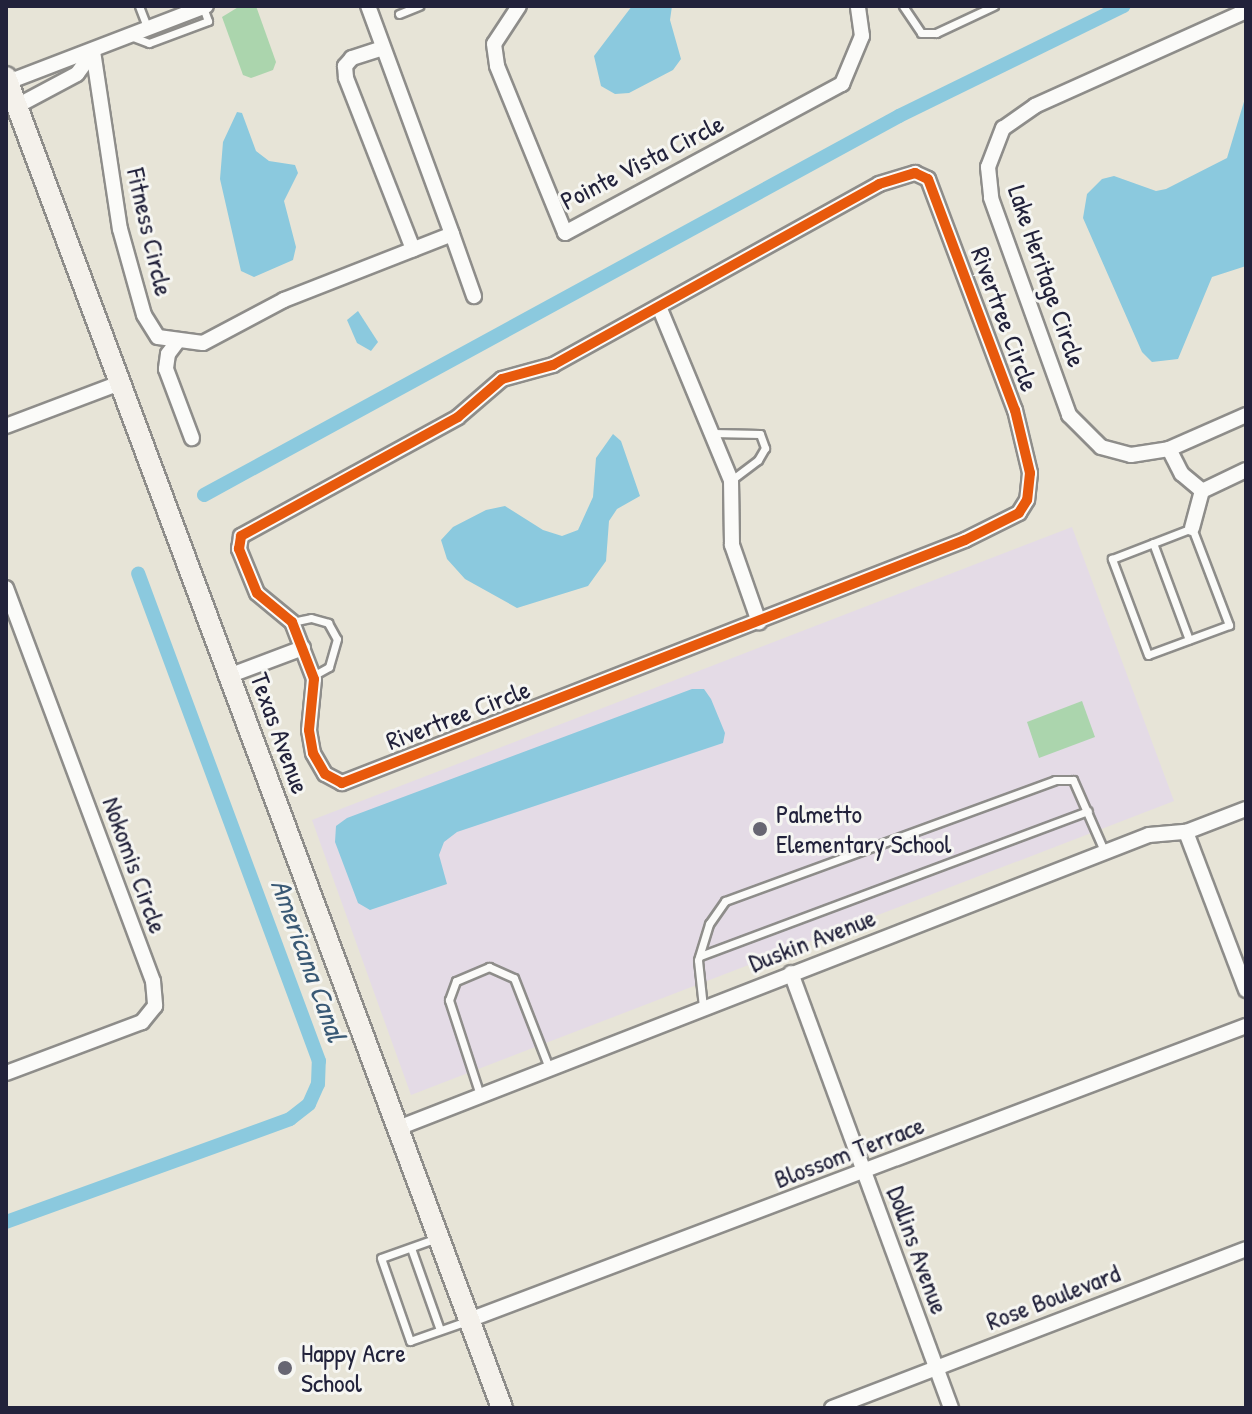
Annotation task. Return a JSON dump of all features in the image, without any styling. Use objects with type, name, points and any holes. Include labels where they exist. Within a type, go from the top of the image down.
[{"type":"street","points":[[368,6],[474,296]]},
{"type":"street","name":"Pointe Vista Circle","points":[[519,6],[494,44],[497,66],[565,233],[842,84],[862,36],[858,6]]},
{"type":"street","points":[[7,81],[93,51],[197,8]]},
{"type":"street","name":"Lake Heritage Circle","points":[[1246,11],[1035,106],[1003,128],[988,167],[991,198],[1069,415],[1101,447],[1131,455],[1169,449],[1246,415]]},
{"type":"street","points":[[383,48],[352,58],[345,66],[346,78],[413,249]]},
{"type":"street","points":[[12,108],[77,74],[93,51]]},
{"type":"street","name":"Fitness Circle","points":[[93,51],[130,272],[144,315],[158,337],[177,342]]},
{"type":"street","name":"Texas Avenue","points":[[7,81],[12,108],[231,675],[502,1408]]},
{"type":"street","name":"Rivertree Circle","points":[[915,173],[928,179],[1015,410],[1030,473],[1027,500],[1019,513],[759,622],[342,783],[325,774],[313,753],[313,676],[292,622],[257,593],[239,549],[241,536],[458,417],[502,379],[553,365],[660,309],[879,184],[915,173]]},
{"type":"street","points":[[192,438],[166,369],[168,354],[177,342],[203,343],[284,300],[452,234]]},
{"type":"street","points":[[660,309],[731,480],[732,545],[759,622]]},
{"type":"street","points":[[6,426],[120,383]]},
{"type":"street","points":[[1169,449],[1182,474],[1202,491]]},
{"type":"street","points":[[1192,528],[1202,491],[1246,470]]},
{"type":"street","name":"Nokomis Circle","points":[[6,588],[153,981],[155,1006],[142,1022],[6,1073]]},
{"type":"street","points":[[231,675],[303,648]]},
{"type":"street","name":"Duskin Avenue","points":[[398,1128],[1149,835],[1186,832],[1246,809]]},
{"type":"street","points":[[1186,832],[1246,990]]},
{"type":"street","name":"Dollins Avenue","points":[[791,973],[951,1408]]},
{"type":"street","name":"Blossom Terrace","points":[[469,1320],[1246,1026]]},
{"type":"street","name":"Rose Boulevard","points":[[832,1408],[1246,1249]]},
{"type":"lane","points":[[139,6],[148,29]]},
{"type":"lane","points":[[399,14],[419,6]]},
{"type":"lane","points":[[903,6],[921,33],[936,33],[994,6]]},
{"type":"lane","points":[[131,36],[149,43],[208,21],[197,8]]},
{"type":"lane","points":[[711,433],[760,434],[765,448],[758,460],[731,480]]},
{"type":"lane","points":[[1192,528],[1229,625],[1148,655],[1112,559],[1192,528]]},
{"type":"lane","points":[[1153,543],[1189,640]]},
{"type":"lane","points":[[292,622],[311,618],[328,623],[337,639],[329,667],[313,676]]},
{"type":"lane","points":[[703,1007],[697,985],[700,956],[709,924],[725,901],[1055,780],[1073,780],[1105,853]]},
{"type":"lane","points":[[700,956],[1088,811]]},
{"type":"lane","points":[[480,1095],[449,1000],[456,981],[489,967],[514,978],[549,1068]]},
{"type":"lane","points":[[439,1238],[381,1258],[410,1341],[469,1320]]},
{"type":"lane","points":[[411,1248],[440,1330]]},
{"type":"shaded area","points":[[1072,527],[1174,801],[411,1095],[312,820]]},
{"type":"green space","points":[[240,6],[256,6],[276,62],[273,70],[251,78],[243,75],[222,17]]},
{"type":"green space","points":[[1082,701],[1095,737],[1039,758],[1027,722]]},
{"type":"water","points":[[632,6],[672,6],[670,20],[681,59],[673,70],[629,93],[615,94],[601,86],[594,56]]},
{"type":"water","points":[[1246,95],[1246,266],[1212,277],[1178,359],[1152,362],[1142,352],[1083,218],[1087,194],[1102,179],[1114,176],[1156,191],[1166,189],[1227,158]]},
{"type":"water","points":[[237,112],[242,113],[256,151],[269,161],[295,165],[298,173],[284,201],[296,247],[293,260],[254,277],[241,271],[220,179],[223,142]]},
{"type":"water","points":[[358,311],[378,342],[371,351],[357,343],[347,320]]},
{"type":"water","points":[[613,434],[621,441],[640,496],[617,509],[609,521],[606,561],[588,586],[517,608],[465,579],[447,559],[441,540],[453,527],[486,510],[505,506],[543,530],[562,536],[578,530],[593,497],[596,458]]},
{"type":"water","points":[[692,689],[704,689],[711,699],[725,733],[723,743],[457,832],[444,842],[439,855],[447,884],[370,910],[358,903],[335,842],[336,826],[347,818]]},
{"type":"waterway","points":[[204,495],[899,116],[1124,6]]},
{"type":"waterway","name":"Americana Canal","points":[[6,1222],[290,1119],[309,1104],[318,1084],[319,1061],[138,573]]},
{"type":"cycle path","points":[[915,173],[928,179],[1015,410],[1030,473],[1027,500],[1019,513],[965,540],[342,783],[325,774],[313,753],[309,730],[314,679],[292,622],[257,593],[239,549],[241,536],[458,417],[502,379],[553,365],[879,184],[915,173]]},
{"type":"place","name":"Palmetto Elementary School","points":[[760,829]]},
{"type":"place","name":"Happy Acre School","points":[[285,1368]]}]
